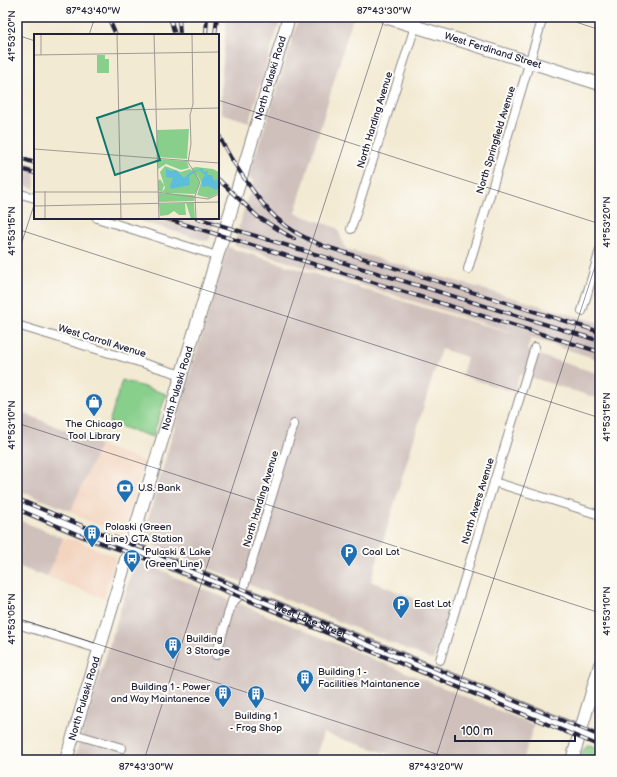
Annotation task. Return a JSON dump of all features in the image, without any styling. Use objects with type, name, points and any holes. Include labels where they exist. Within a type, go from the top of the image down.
[{"type":"main road","name":"North Pulaski Road","points":[[66,760],[289,17]]},
{"type":"main road","name":"West Ferdinand Street","points":[[385,17],[416,22],[530,62],[600,84]]},
{"type":"main road","name":"West Lake Street","points":[[17,496],[91,526],[130,548]]},
{"type":"main road","name":"West Lake Street","points":[[17,504],[93,536],[130,548],[175,566],[561,724],[582,726],[600,738]]},
{"type":"main road","name":"West Lake Street","points":[[17,512],[100,546],[130,548]]},
{"type":"main road","points":[[572,760],[600,666]]},
{"type":"main road","points":[[576,745],[600,738]]},
{"type":"street","name":"North Springfield Avenue","points":[[468,268],[543,17]]},
{"type":"street","name":"North Harding Avenue","points":[[351,229],[416,22]]},
{"type":"street","points":[[17,193],[34,198]]},
{"type":"street","points":[[100,219],[217,256]]},
{"type":"street","points":[[582,311],[600,250]]},
{"type":"street","name":"West Carroll Avenue","points":[[17,326],[182,375]]},
{"type":"street","name":"North Avers Avenue","points":[[442,675],[440,660],[535,347]]},
{"type":"street","name":"North Harding Avenue","points":[[216,656],[232,603],[247,580],[294,424]]},
{"type":"street","points":[[494,482],[600,514]]},
{"type":"street","points":[[17,624],[99,649]]},
{"type":"street","points":[[428,669],[440,660]]},
{"type":"street","points":[[74,734],[122,748]]},
{"type":"shaded area","points":[[227,17],[281,17],[249,122],[221,113],[221,84]]},
{"type":"shaded area","points":[[299,17],[353,17],[295,213],[337,228],[346,249],[600,323],[600,360],[531,338],[527,350],[600,374],[600,387],[597,398],[520,374],[514,392],[462,376],[467,357],[441,349],[371,581],[448,612],[433,660],[142,540],[227,247],[451,316],[524,336],[234,245],[238,227],[240,225],[252,186],[253,181],[248,177]]},
{"type":"shaded area","points":[[17,159],[34,165],[34,189],[17,183]]},
{"type":"shaded area","points":[[133,219],[215,220],[209,241]]},
{"type":"shaded area","points":[[17,410],[100,445],[71,511],[17,491]]},
{"type":"shaded area","points":[[100,445],[145,462],[123,535],[79,517],[71,511]]},
{"type":"shaded area","points":[[17,519],[63,538],[47,577],[17,566]]},
{"type":"shaded area","points":[[63,538],[78,541],[116,557],[104,598],[47,577]]},
{"type":"shaded area","points":[[136,562],[151,565],[169,573],[172,576],[534,725],[523,760],[408,760],[323,733],[315,760],[74,760]]},
{"type":"green space","points":[[122,380],[166,394],[153,437],[109,423]]},
{"type":"green space","points":[[589,745],[598,748],[600,751],[600,760],[580,760],[586,746]]},
{"type":"railway","points":[[108,17],[116,34]]},
{"type":"railway","points":[[170,17],[175,34]]},
{"type":"railway","points":[[179,17],[180,34]]},
{"type":"railway","points":[[206,34],[207,17]]},
{"type":"railway","points":[[215,34],[217,17]]},
{"type":"railway","points":[[219,134],[232,159],[267,209],[286,226],[309,240],[600,332]]},
{"type":"railway","points":[[17,157],[34,163]]},
{"type":"railway","points":[[17,168],[34,173]]},
{"type":"railway","points":[[219,180],[258,217],[294,239]]},
{"type":"railway","points":[[167,219],[600,352]]},
{"type":"railway","points":[[200,219],[600,341]]},
{"type":"railway","points":[[17,499],[95,531],[150,551],[600,736]]},
{"type":"railway","points":[[17,509],[77,534],[161,564],[600,746]]},
{"type":"place","name":"The Chicago Tool Library","points":[[94,417]]},
{"type":"place","name":"U.S. Bank","points":[[125,503]]},
{"type":"place","name":"Polaski (Green Line) CTA Station","points":[[92,548]]},
{"type":"place","name":"Coal Lot","points":[[349,567]]},
{"type":"place","name":"Pulaski & Lake (Green Line)","points":[[132,573]]},
{"type":"place","name":"East Lot","points":[[401,619]]},
{"type":"place","name":"Building 3 Storage","points":[[173,660]]},
{"type":"place","name":"Building 1 - Facilities Maintanence","points":[[305,693]]},
{"type":"place","name":"Building 1 - Power and Way Maintanence","points":[[223,708]]},
{"type":"place","name":"Building 1 - Frog Shop","points":[[256,709]]}]
